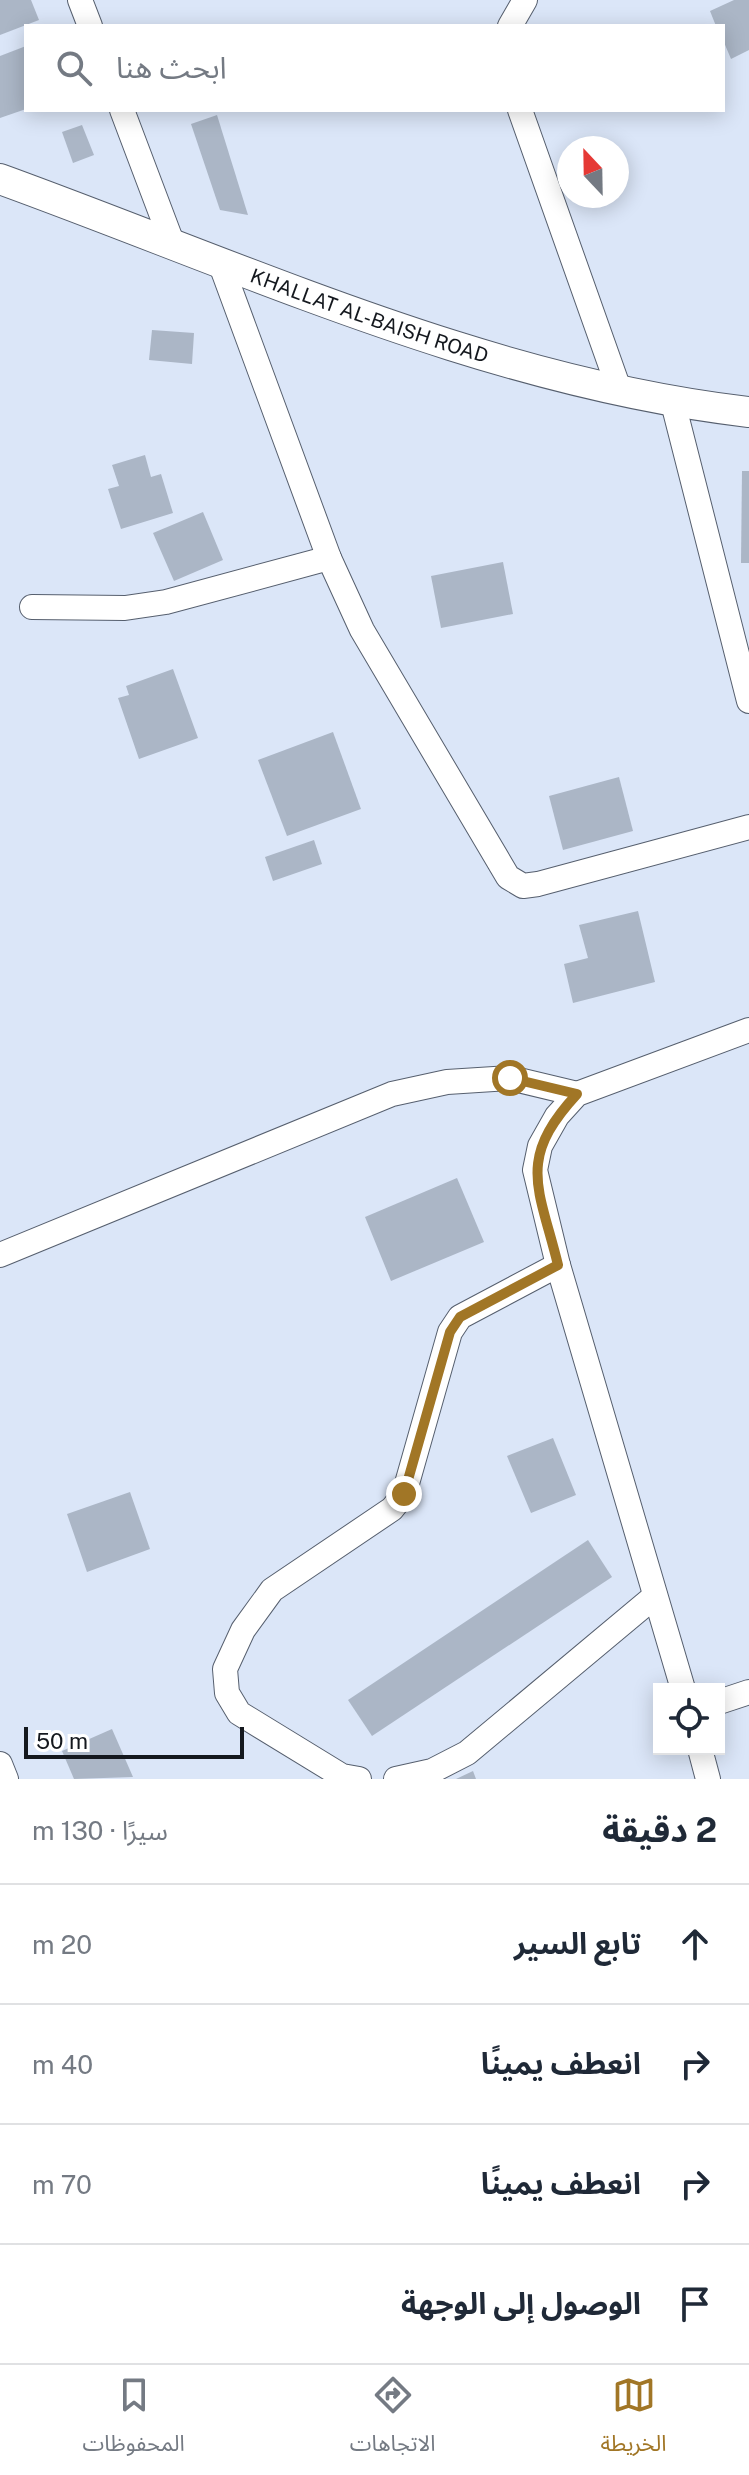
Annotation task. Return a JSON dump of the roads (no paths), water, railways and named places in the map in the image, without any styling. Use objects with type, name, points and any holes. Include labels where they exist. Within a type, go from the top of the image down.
[{"type":"street","points":[[80,0],[89,24]]},
{"type":"street","points":[[511,24],[525,0]]},
{"type":"street","points":[[123,112],[173,245]]},
{"type":"street","points":[[521,112],[619,389]]},
{"type":"street","name":"KHALLAT AL-BAISH ROAD","points":[[0,179],[221,265],[482,354],[673,403],[749,412]]},
{"type":"street","points":[[221,265],[329,558],[362,630],[403,705],[508,877],[523,886],[538,884],[749,827]]},
{"type":"street","points":[[673,403],[749,701]]},
{"type":"street","points":[[32,607],[125,608],[166,602],[329,558]]},
{"type":"street","points":[[681,1683],[558,1265],[535,1170],[540,1146],[551,1126],[577,1094],[749,1030]]},
{"type":"street","points":[[0,1255],[392,1094],[447,1082],[510,1078],[577,1094]]},
{"type":"street","points":[[359,1779],[342,1776],[239,1713],[227,1693],[225,1669],[243,1630],[272,1590],[392,1509],[404,1494],[444,1345],[460,1317],[558,1265]]},
{"type":"street","points":[[396,1779],[432,1771],[467,1753],[655,1596]]},
{"type":"street","points":[[725,1700],[749,1692]]},
{"type":"street","points":[[702,1755],[708,1779]]},
{"type":"street","points":[[0,1764],[6,1779]]}]
